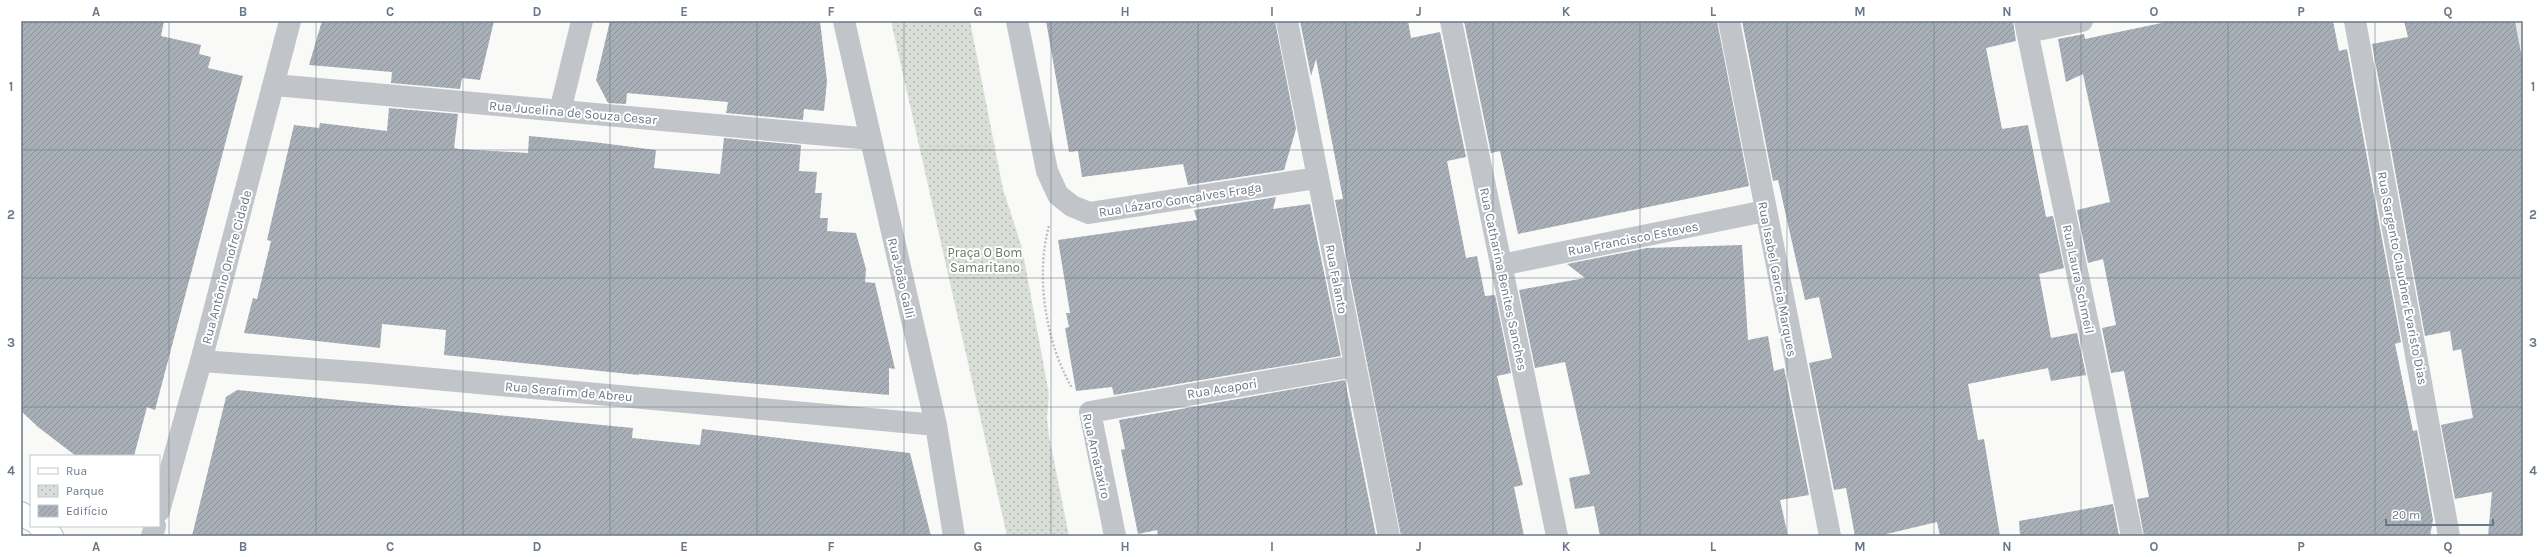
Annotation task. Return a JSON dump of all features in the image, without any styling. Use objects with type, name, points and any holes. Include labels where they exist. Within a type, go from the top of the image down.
[{"type":"main road","points":[[21,513],[30,519]]},
{"type":"main road","points":[[40,527],[52,536]]},
{"type":"street","name":"Rua Antônio Onofre Cidade","points":[[160,507],[275,85],[290,21]]},
{"type":"street","points":[[560,111],[582,21]]},
{"type":"street","name":"Rua João Galli","points":[[844,21],[936,425],[954,536]]},
{"type":"street","name":"Rua Lázaro Gonçalves Fraga","points":[[1017,21],[1047,171],[1058,195],[1072,206],[1089,213],[1317,178]]},
{"type":"street","name":"Rua Falanto","points":[[1287,21],[1389,536]]},
{"type":"street","name":"Rua Catharina Benites Sanches","points":[[1451,21],[1557,536]]},
{"type":"street","name":"Rua Isabel Garcia Marques","points":[[1729,21],[1765,211],[1830,536]]},
{"type":"street","points":[[2026,26],[2082,21]]},
{"type":"street","name":"Rua Sargento Claudner Evaristo Dias","points":[[2355,21],[2449,536]]},
{"type":"street","name":"Rua Laura Schmeil","points":[[2026,26],[2132,536]]},
{"type":"street","name":"Rua Jucelina de Souza Cesar","points":[[275,85],[871,139]]},
{"type":"street","name":"Rua Francisco Esteves","points":[[1501,265],[1765,211]]},
{"type":"street","name":"Rua Serafim de Abreu","points":[[201,361],[369,373],[936,425]]},
{"type":"street","name":"Rua Acapori","points":[[1090,412],[1355,366]]},
{"type":"street","name":"Rua Amataxiro","points":[[1090,412],[1115,536]]},
{"type":"path","name":"Rua Amataxiro","points":[[1058,195],[1046,238],[1042,260],[1045,297],[1054,350],[1075,393],[1090,412]]},
{"type":"shaded area","points":[[2515,21],[2523,21],[2523,59]]},
{"type":"green space","name":"Praça O Bom Samaritano","points":[[891,21],[970,21],[1003,189],[1022,248],[1049,394],[1047,418],[1049,436],[1069,536],[1007,536]]},
{"type":"building","points":[[21,21],[164,21],[161,36],[201,45],[199,54],[211,57],[208,68],[243,76],[155,410],[147,407],[134,455],[75,455],[38,427],[21,411]]},
{"type":"building","points":[[322,21],[494,21],[480,80],[462,78],[460,89],[391,83],[392,72],[309,65]]},
{"type":"building","points":[[610,21],[820,21],[827,81],[824,111],[804,109],[803,120],[726,113],[728,102],[627,93],[626,104],[608,103],[596,80]]},
{"type":"building","points":[[1046,21],[1275,21],[1296,129],[1284,170],[1188,185],[1183,164],[1082,177],[1078,151],[1069,152]]},
{"type":"building","points":[[1300,21],[1408,21],[1411,38],[1440,32],[1466,157],[1447,161],[1466,258],[1477,256],[1485,296],[1495,295],[1511,373],[1497,376],[1523,485],[1514,487],[1524,536],[1401,536],[1335,200],[1343,199],[1316,59],[1311,76]]},
{"type":"building","points":[[1464,21],[1717,21],[1749,186],[1518,234],[1500,151],[1491,153]]},
{"type":"building","points":[[1742,21],[2013,21],[2016,41],[1986,48],[2002,129],[2028,125],[2046,217],[2053,216],[2064,268],[2039,274],[2051,338],[2077,333],[2086,375],[2051,381],[2048,368],[1968,384],[1978,440],[1984,439],[2000,536],[1940,536],[1937,522],[1878,536],[1855,536],[1846,488],[1834,490],[1809,363],[1832,358],[1819,297],[1805,300],[1778,180],[1773,181]]},
{"type":"building","points":[[2171,21],[2333,21],[2339,51],[2347,49],[2401,342],[2395,344],[2413,431],[2417,430],[2433,520],[2430,536],[2144,536],[2137,499],[2149,497],[2124,371],[2111,373],[2102,328],[2116,325],[2103,259],[2088,263],[2077,210],[2110,202],[2083,74],[2066,82],[2058,39],[2084,34],[2085,39]]},
{"type":"building","points":[[2404,21],[2515,21],[2523,63],[2523,536],[2488,536],[2492,492],[2455,499],[2441,425],[2473,418],[2461,349],[2453,351],[2450,331],[2425,336],[2372,44],[2408,37]]},
{"type":"building","points":[[389,108],[458,114],[454,148],[459,149],[528,153],[529,136],[593,142],[656,150],[654,168],[720,174],[724,138],[801,145],[799,171],[817,172],[815,193],[822,193],[820,218],[828,218],[827,231],[856,233],[866,269],[865,282],[875,283],[895,369],[889,368],[889,395],[639,375],[444,355],[446,330],[382,324],[380,348],[244,333],[253,298],[257,299],[271,241],[267,240],[294,125],[319,128],[320,123],[387,131]]},
{"type":"building","points":[[1276,197],[1273,209],[1310,204],[1341,356],[1114,395],[1112,387],[1076,391],[1065,328],[1069,327],[1066,313],[1070,313],[1058,240],[1197,220],[1194,210]]},
{"type":"building","points":[[1742,245],[1748,340],[1768,336],[1774,371],[1784,368],[1809,495],[1780,500],[1788,536],[1600,536],[1594,506],[1575,509],[1569,478],[1590,474],[1565,362],[1535,368],[1519,290],[1585,278],[1567,264],[1647,248]]},
{"type":"building","points":[[1345,380],[1376,536],[1158,536],[1157,530],[1138,534],[1121,450],[1125,449],[1119,420]]},
{"type":"building","points":[[237,390],[633,428],[632,438],[700,445],[702,429],[910,453],[931,536],[192,536],[226,397]]},
{"type":"building","points":[[2113,504],[2119,536],[2020,536],[2019,521]]}]
